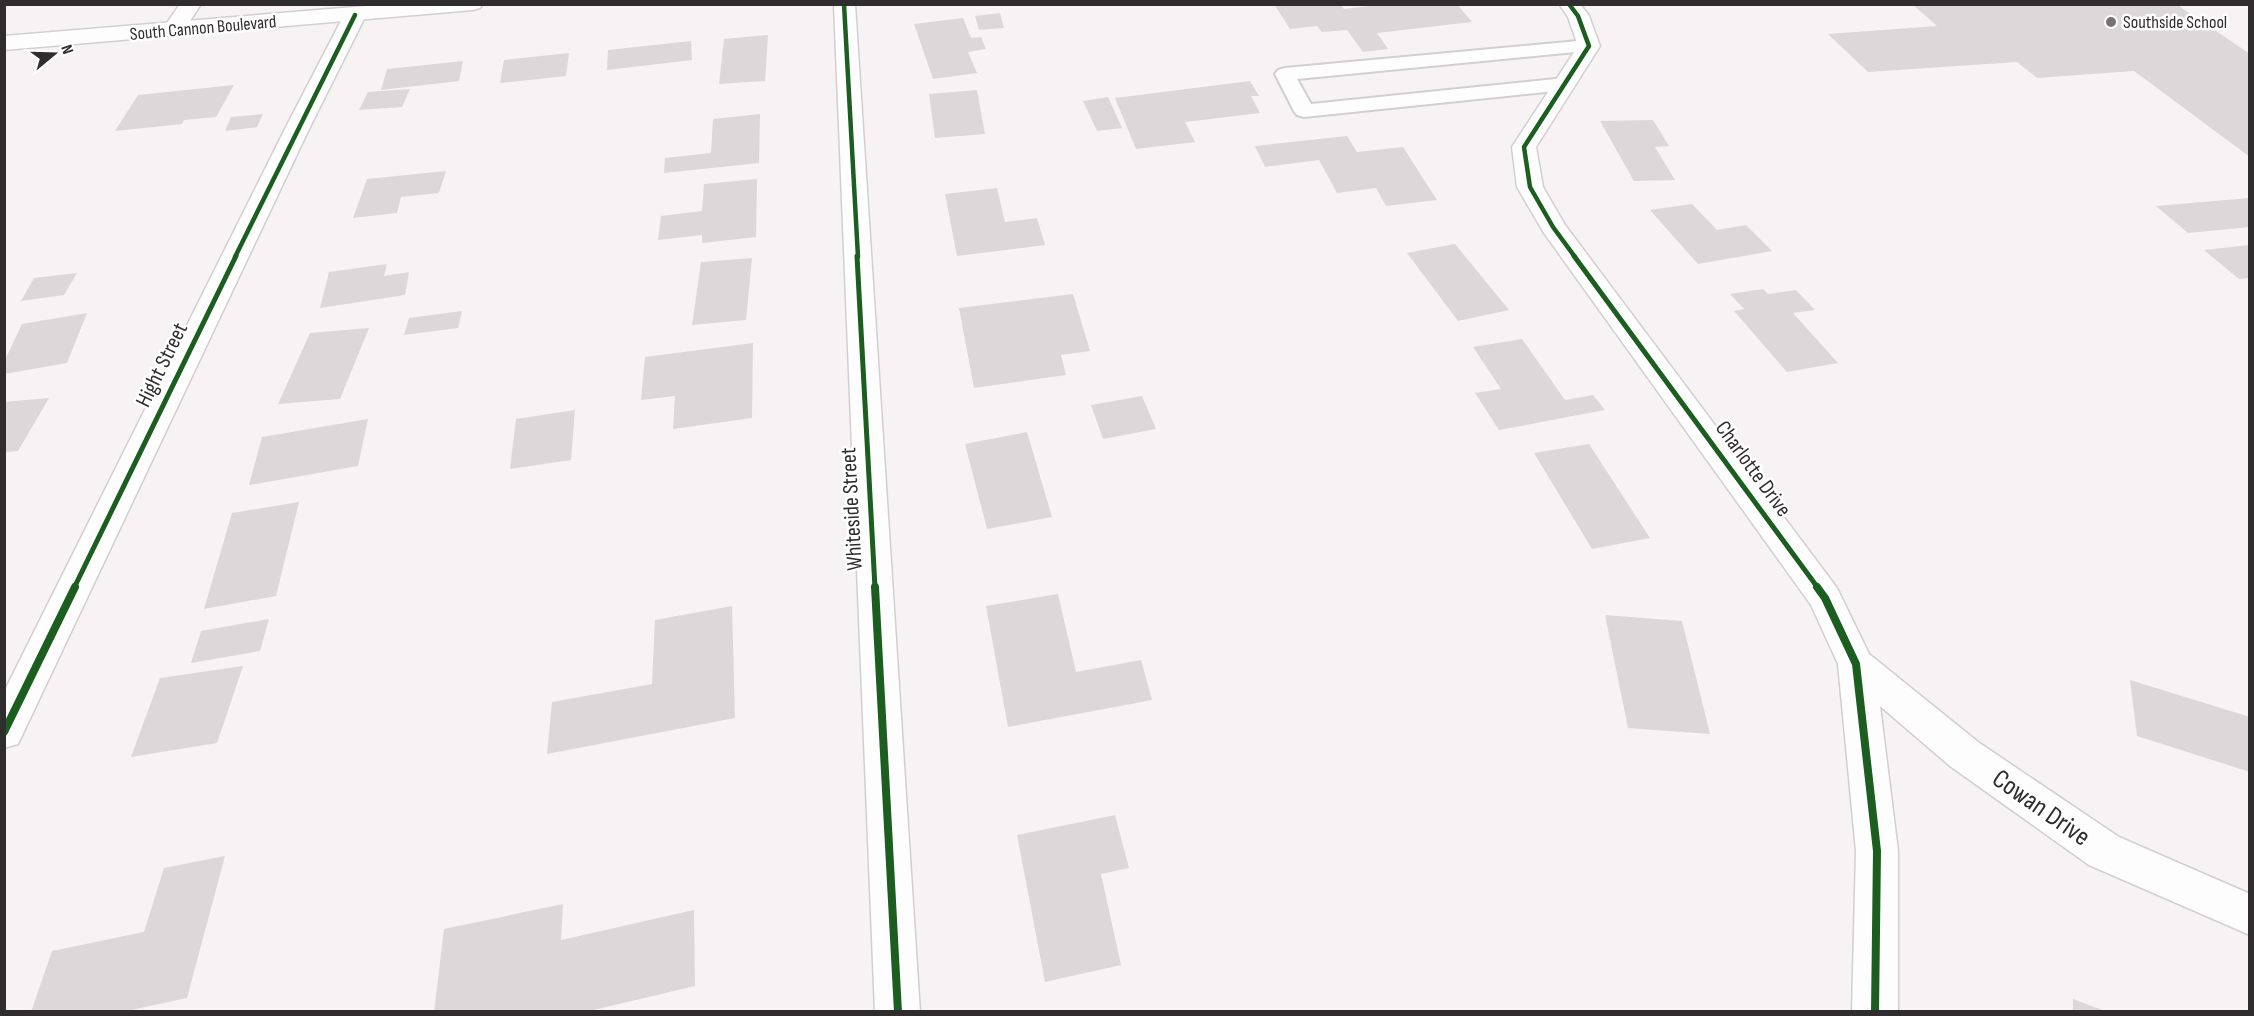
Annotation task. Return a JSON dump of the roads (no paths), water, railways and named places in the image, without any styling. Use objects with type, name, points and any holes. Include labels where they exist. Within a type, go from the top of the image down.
[{"type":"main road","points":[[173,30],[191,4]]},
{"type":"main road","name":"South Cannon Boulevard","points":[[4,43],[473,4]]},
{"type":"main road","name":"Whiteside Street","points":[[844,4],[898,1011]]},
{"type":"main road","points":[[1569,4],[1578,16],[1589,46]]},
{"type":"main road","name":"Hight Street","points":[[4,732],[297,129],[356,15]]},
{"type":"main road","name":"Charlotte Drive","points":[[1589,46],[1524,147],[1530,187],[1553,227],[1825,598],[1856,664],[1877,852],[1875,1011]]},
{"type":"main road","name":"Cowan Drive","points":[[1856,664],[1964,754],[2104,851],[2250,915]]},
{"type":"lane","points":[[1565,84],[1304,111],[1285,74],[1589,46]]},
{"type":"place","name":"Southside School","points":[[2111,22]]}]
